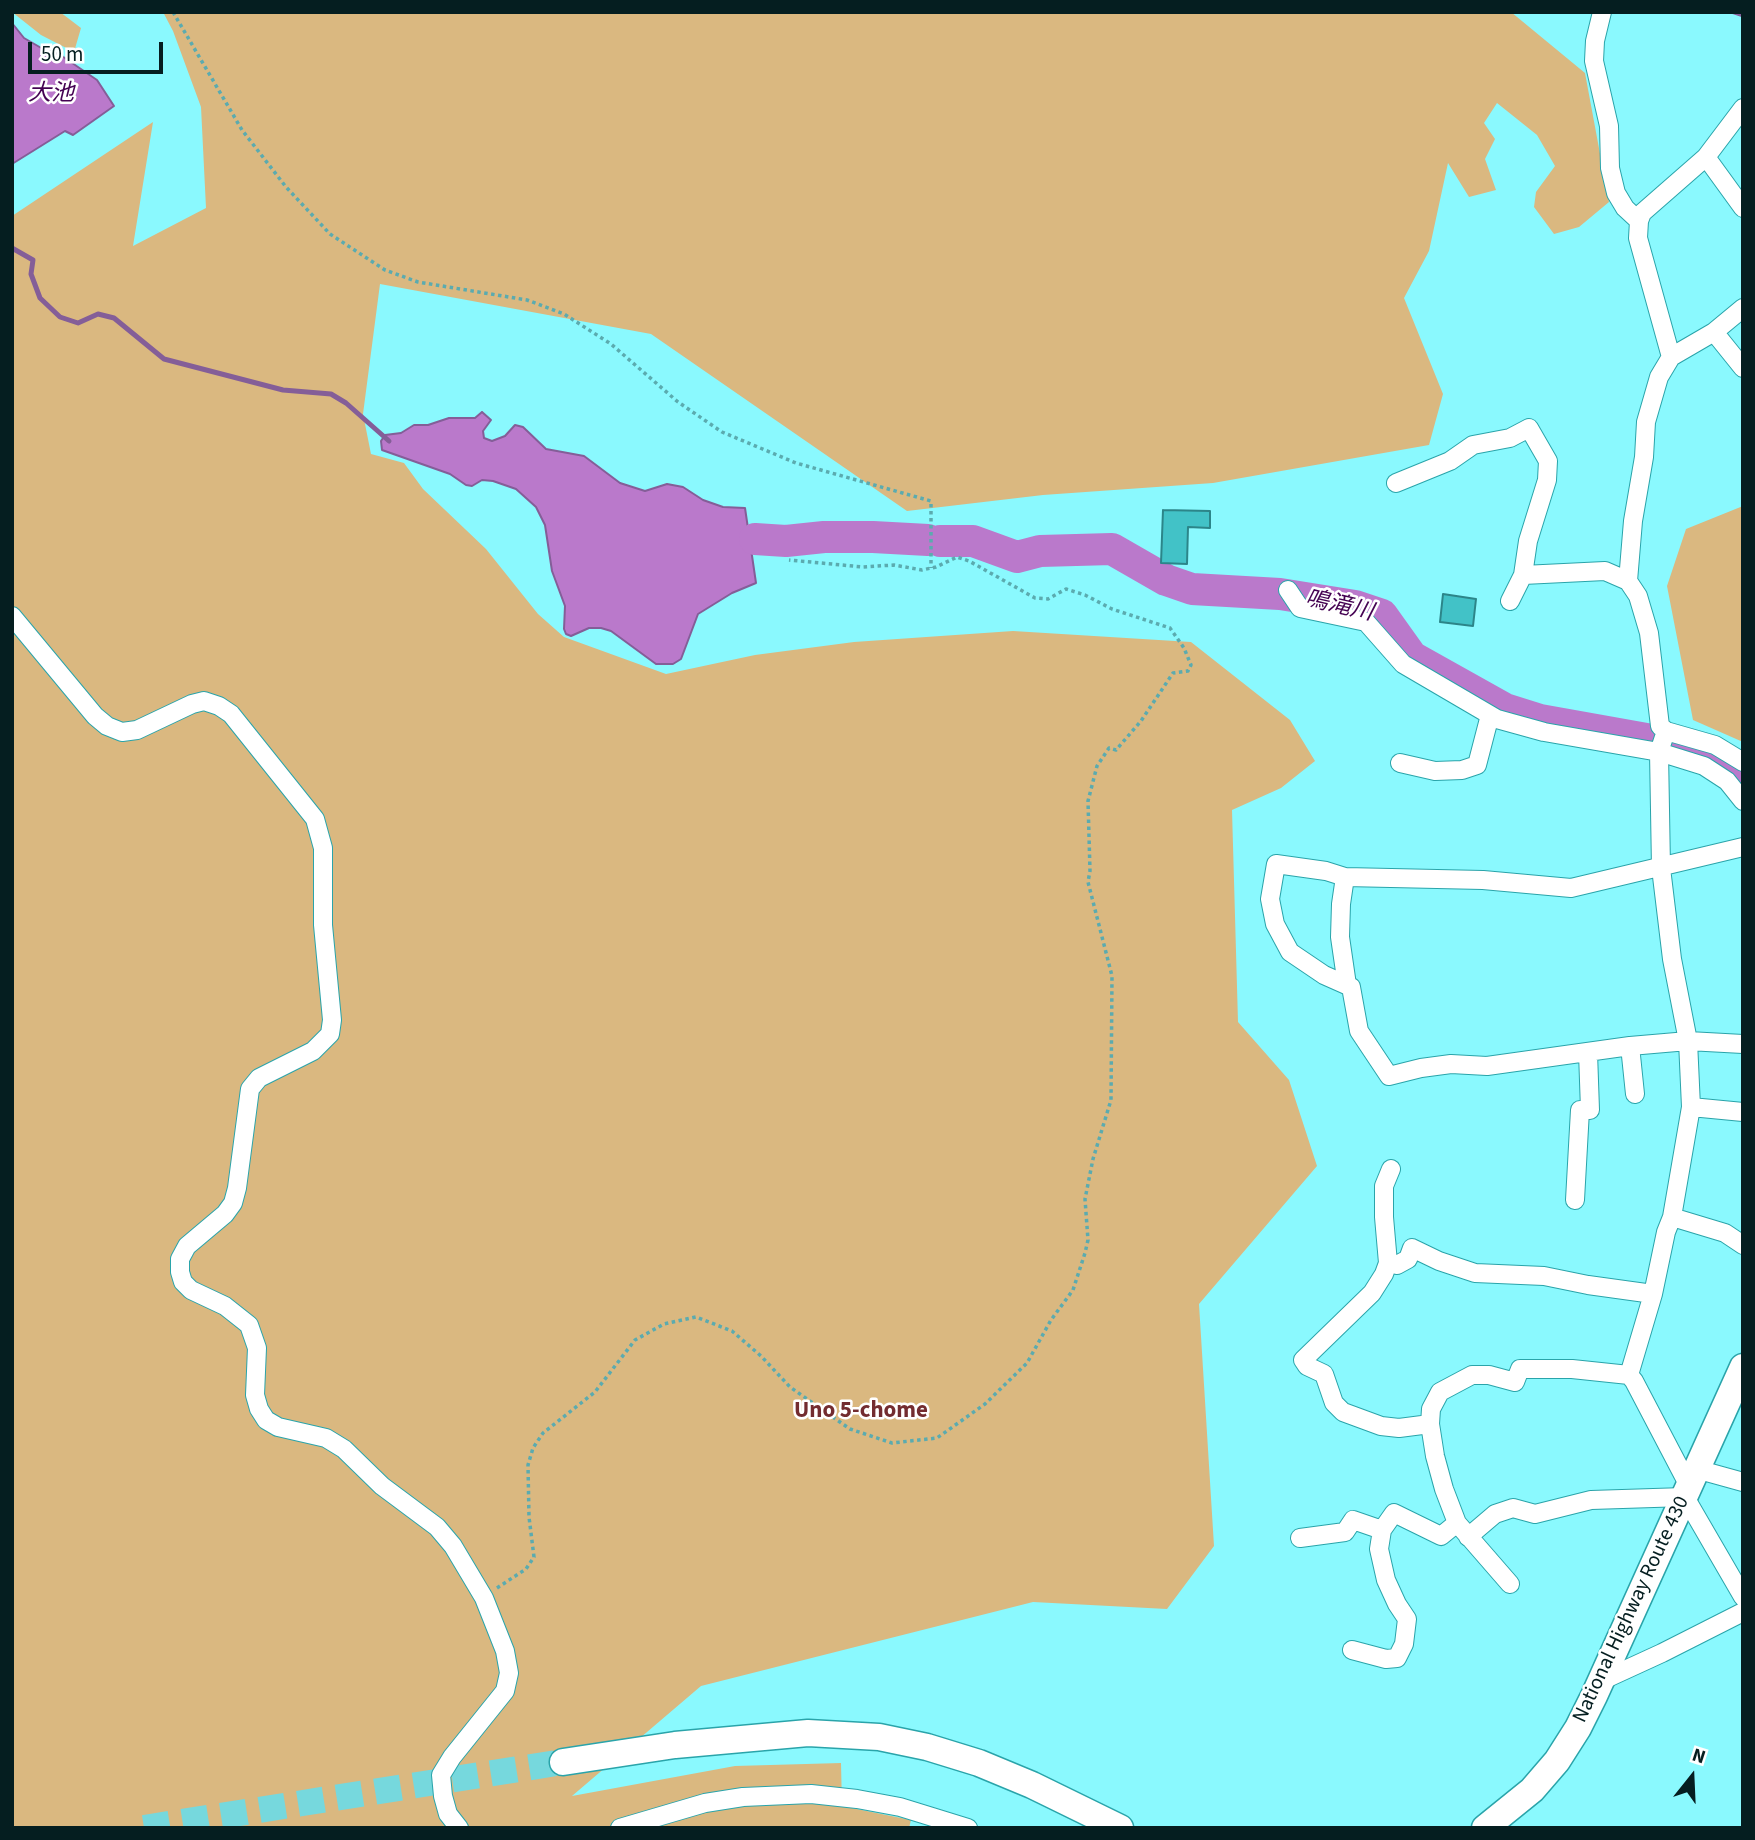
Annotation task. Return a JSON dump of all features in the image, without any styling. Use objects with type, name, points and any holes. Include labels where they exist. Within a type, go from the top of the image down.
[{"type":"highway","name":"National Highway Route 430","points":[[1485,1828],[1532,1790],[1557,1760],[1577,1728],[1601,1681],[1743,1367]]},
{"type":"highway","points":[[563,1762],[675,1745],[808,1733],[878,1737],[927,1747],[979,1763],[1032,1785],[1120,1828]]},
{"type":"street","points":[[1602,12],[1595,41],[1594,61],[1609,126],[1610,168],[1616,193],[1625,208],[1639,220]]},
{"type":"street","points":[[1671,356],[1638,238],[1639,220],[1642,213],[1706,157],[1743,108]]},
{"type":"street","points":[[1706,157],[1743,208]]},
{"type":"street","points":[[1628,581],[1646,422],[1659,377],[1671,356],[1714,331],[1743,308]]},
{"type":"street","points":[[1714,331],[1743,368]]},
{"type":"street","points":[[1396,483],[1451,461],[1473,445],[1510,438],[1529,428],[1548,461],[1548,480],[1528,541],[1523,575],[1510,601]]},
{"type":"street","points":[[1523,575],[1605,571],[1628,581],[1638,596],[1649,633],[1662,742],[1661,868],[1672,959],[1688,1041],[1692,1107],[1672,1217],[1665,1232],[1653,1294],[1629,1375]]},
{"type":"street","points":[[1293,597],[1300,608],[1366,622],[1403,664],[1490,715],[1544,732],[1715,745],[1743,762]]},
{"type":"street","points":[[12,616],[95,716],[107,726],[122,732],[137,730],[204,701],[231,714],[315,819],[323,848],[323,925],[330,1034],[313,1051],[259,1078],[250,1089],[233,1203],[225,1214],[187,1246],[180,1259],[180,1272],[183,1282],[191,1290],[225,1306],[249,1325],[257,1348],[255,1395],[266,1420],[278,1427],[326,1438],[344,1449],[382,1486],[437,1527],[453,1546],[484,1598],[505,1651],[509,1673],[505,1691],[452,1757],[442,1775],[443,1796],[448,1814],[459,1828]]},
{"type":"street","points":[[1401,763],[1435,771],[1462,770],[1477,765],[1490,715]]},
{"type":"street","points":[[1662,742],[1727,781],[1739,785]]},
{"type":"street","points":[[1743,847],[1571,888],[1483,880],[1345,877],[1326,870],[1276,864],[1270,898],[1275,924],[1290,952],[1324,975],[1351,987],[1359,1031],[1390,1076],[1420,1068],[1487,1066],[1630,1046],[1688,1041],[1743,1044]]},
{"type":"street","points":[[1345,877],[1340,937],[1347,985]]},
{"type":"street","points":[[1630,1046],[1635,1094]]},
{"type":"street","points":[[1575,1200],[1580,1110],[1590,1110],[1588,1052]]},
{"type":"street","points":[[1692,1107],[1743,1112]]},
{"type":"street","points":[[1391,1169],[1384,1186],[1388,1263],[1372,1293],[1303,1360],[1307,1366],[1324,1374],[1334,1403],[1343,1412],[1381,1426],[1399,1428],[1430,1424]]},
{"type":"street","points":[[1672,1217],[1725,1234],[1743,1245]]},
{"type":"street","points":[[1388,1263],[1397,1265],[1408,1259],[1412,1248],[1439,1261],[1475,1273],[1544,1276],[1653,1294]]},
{"type":"street","points":[[1510,1584],[1462,1530],[1444,1489],[1430,1424],[1432,1409],[1440,1392],[1472,1375],[1489,1375],[1514,1382],[1520,1369],[1572,1369],[1629,1375],[1634,1381],[1690,1484],[1743,1597]]},
{"type":"street","points":[[1352,1650],[1386,1659],[1397,1658],[1404,1644],[1408,1619],[1397,1605],[1386,1580],[1379,1549],[1382,1530],[1394,1513],[1441,1536],[1513,1508],[1535,1514],[1591,1500],[1690,1484],[1743,1482]]},
{"type":"street","points":[[1300,1538],[1345,1531],[1353,1520],[1382,1530]]},
{"type":"street","points":[[1601,1681],[1743,1612]]},
{"type":"street","points":[[620,1828],[705,1803],[743,1797],[811,1794],[900,1807],[968,1828]]},
{"type":"path","points":[[173,12],[242,130],[286,187],[330,234],[385,270],[418,282],[527,300],[564,314],[611,344],[678,402],[722,432],[796,463],[931,501],[931,568]]},
{"type":"path","points":[[484,1598],[526,1569],[534,1557],[529,1517],[528,1465],[533,1448],[543,1433],[595,1392],[635,1340],[664,1324],[696,1317],[733,1331],[790,1387],[850,1429],[892,1443],[937,1438],[985,1404],[1027,1363],[1051,1320],[1073,1290],[1088,1240],[1085,1199],[1093,1159],[1111,1100],[1112,976],[1088,882],[1088,801],[1097,766],[1110,748],[1116,750],[1141,721],[1174,673],[1188,671],[1191,665],[1184,648],[1170,628],[1112,609],[1066,589],[1048,599],[1035,598],[957,557],[922,570],[894,565],[863,567],[789,560]]},
{"type":"shaded area","points":[[12,12],[60,12],[81,28],[74,52],[41,35]]},
{"type":"shaded area","points":[[163,12],[1511,12],[1585,73],[1609,202],[1579,227],[1554,234],[1534,207],[1536,192],[1555,166],[1537,135],[1497,103],[1484,123],[1495,139],[1485,159],[1496,190],[1469,197],[1448,163],[1429,251],[1404,298],[1443,394],[1429,445],[1213,483],[1043,495],[907,511],[651,334],[380,284],[363,414],[371,454],[404,463],[423,489],[486,549],[538,614],[564,637],[666,674],[755,655],[854,642],[1013,631],[1191,642],[1290,720],[1315,761],[1281,788],[1232,810],[1238,1022],[1289,1080],[1317,1166],[1199,1304],[1214,1546],[1167,1609],[1033,1602],[701,1686],[572,1796],[735,1766],[841,1763],[842,1806],[911,1820],[909,1828],[12,1828],[12,216],[153,122],[133,246],[206,208],[201,107],[173,31]]},
{"type":"shaded area","points":[[1743,506],[1743,742],[1693,720],[1667,586],[1686,529]]},
{"type":"water","name":"大池","points":[[12,23],[24,38],[43,49],[59,54],[97,80],[114,106],[73,135],[65,131],[12,164]]},
{"type":"water","points":[[482,412],[491,420],[483,431],[484,438],[492,441],[505,436],[515,425],[523,427],[546,449],[584,456],[620,483],[645,491],[667,484],[683,487],[703,500],[723,507],[745,508],[756,583],[732,593],[698,614],[681,659],[673,664],[656,664],[611,631],[601,628],[589,628],[571,636],[566,634],[565,606],[552,571],[545,525],[536,507],[516,489],[482,480],[472,486],[466,485],[450,474],[382,450],[381,441],[385,435],[401,433],[414,425],[428,425],[449,418],[475,418]]},
{"type":"building","points":[[1163,510],[1210,511],[1210,528],[1188,527],[1187,564],[1161,563]]},
{"type":"building","points":[[1443,594],[1476,599],[1473,626],[1440,622]]},
{"type":"waterway","points":[[1734,12],[1743,15]]},
{"type":"waterway","points":[[12,248],[33,260],[31,274],[40,298],[60,317],[78,323],[98,314],[114,318],[164,359],[283,390],[331,394],[346,403],[389,441]]},
{"type":"waterway","name":"鳴滝川","points":[[755,539],[786,541],[824,537],[873,537],[928,540]]},
{"type":"waterway","points":[[743,539],[755,539]]},
{"type":"waterway","name":"鳴滝川","points":[[940,541],[973,541],[1017,557],[1040,551],[1112,549],[1166,580],[1192,589],[1280,594],[1355,606],[1382,615],[1412,657],[1505,709],[1540,720],[1652,740],[1674,747],[1719,764],[1743,786]]},
{"type":"tunnel","points":[[144,1828],[563,1762]]},
{"type":"district","name":"Uno 5-chome","points":[[861,1412]]}]
